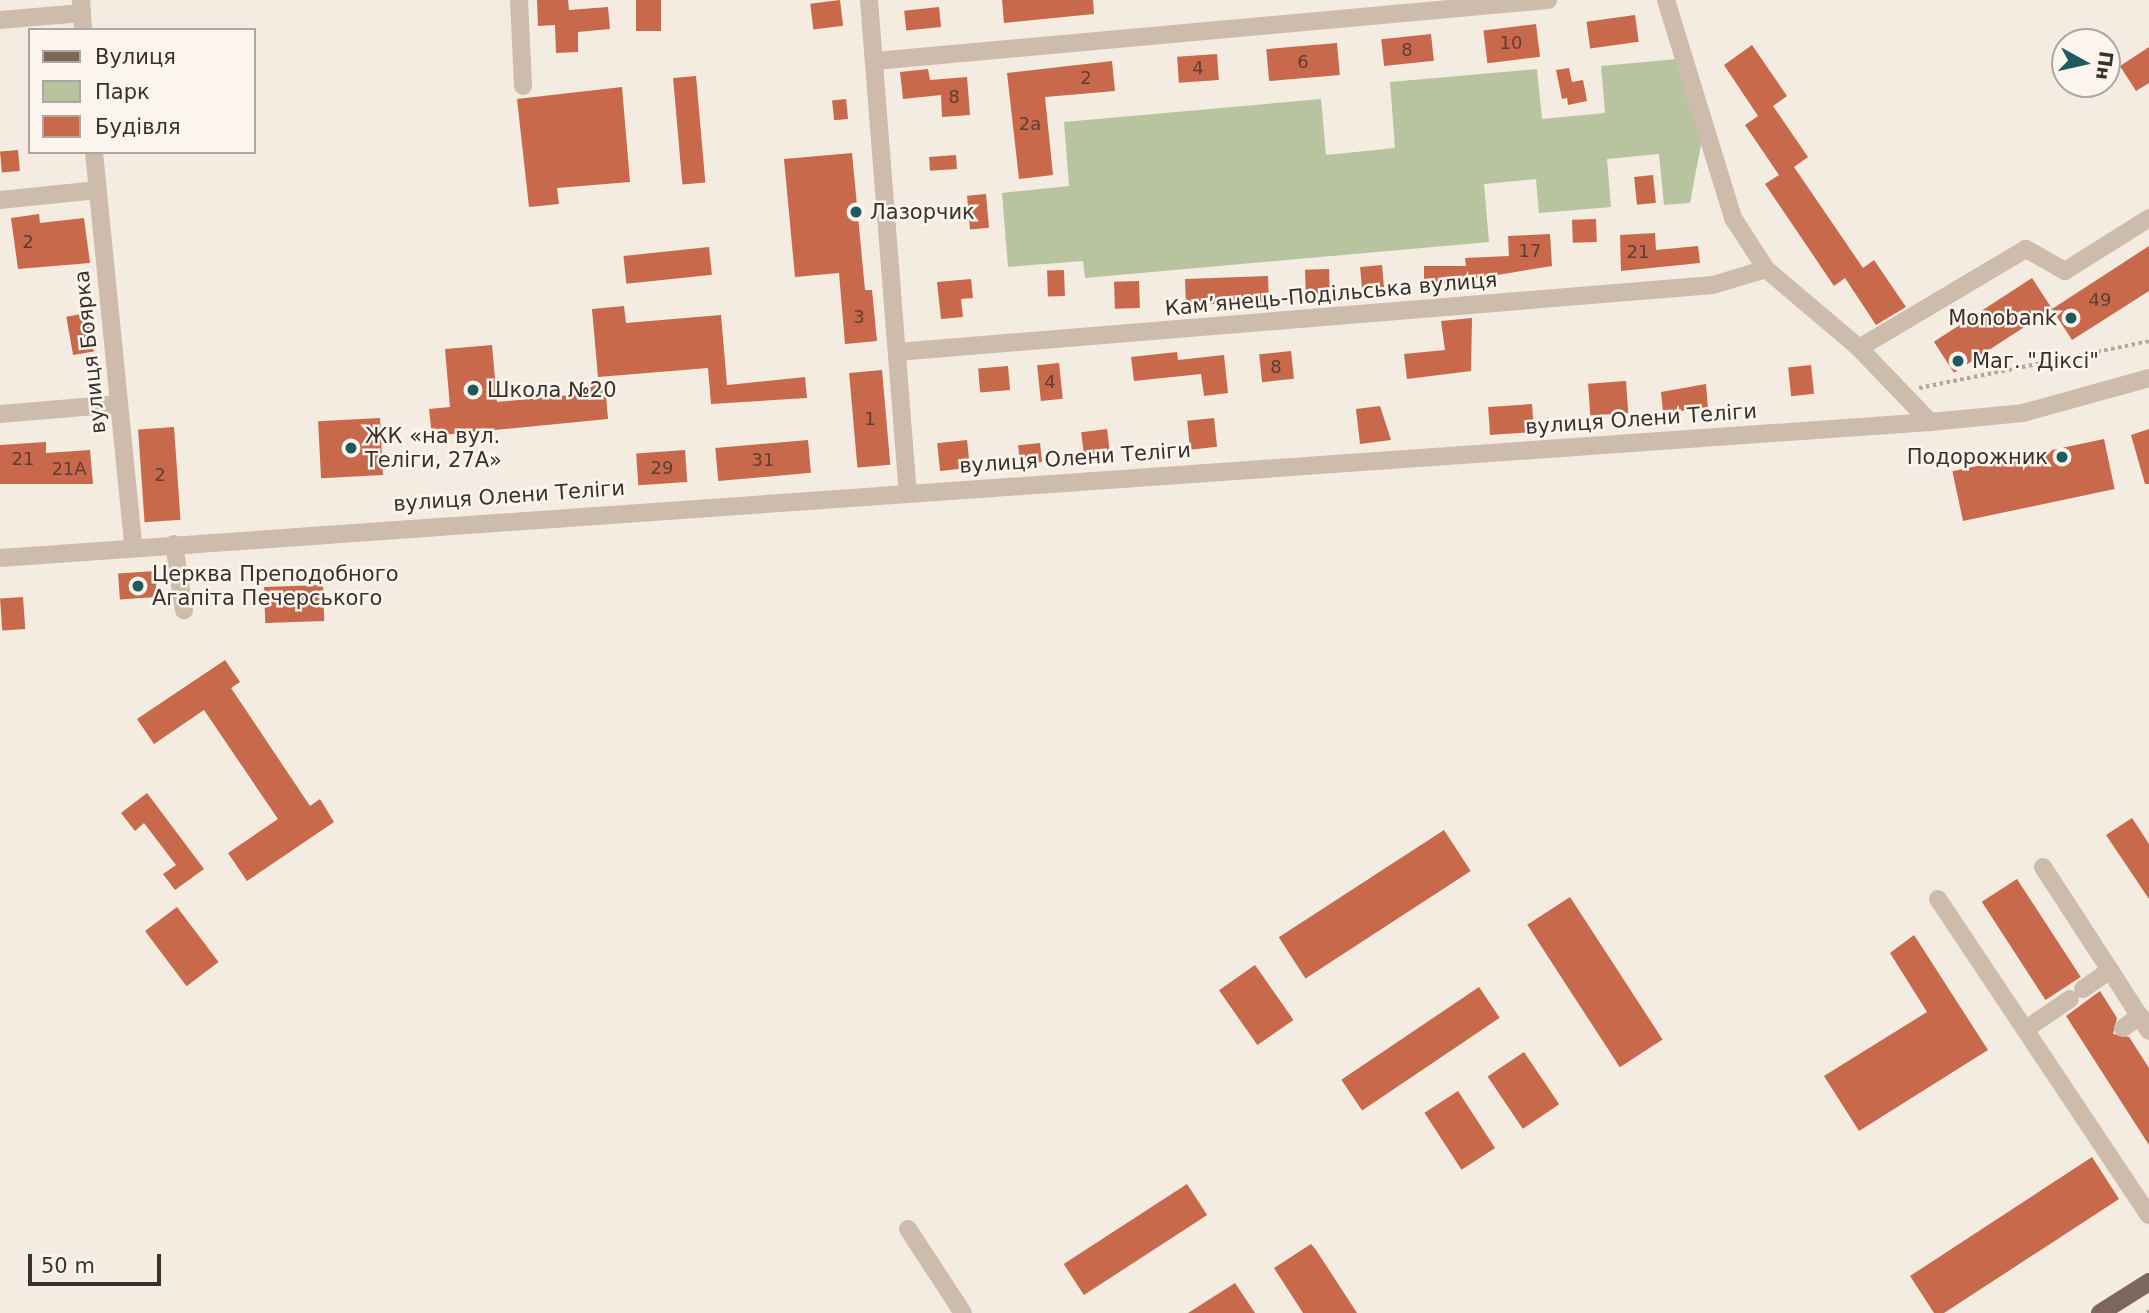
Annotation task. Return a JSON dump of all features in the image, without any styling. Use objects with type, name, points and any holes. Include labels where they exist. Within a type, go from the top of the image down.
[{"type":"main road","points":[[2100,1313],[2149,1282]]},
{"type":"street","points":[[519,0],[523,86]]},
{"type":"street","points":[[869,0],[908,492]]},
{"type":"street","points":[[874,61],[1548,0]]},
{"type":"street","points":[[1666,0],[1732,218],[1766,269],[1859,348],[1930,422]]},
{"type":"street","points":[[0,20],[82,14]]},
{"type":"street","name":"вулиця Боярка","points":[[94,154],[132,547]]},
{"type":"street","points":[[0,200],[97,190]]},
{"type":"street","points":[[1859,348],[2026,249],[2065,271],[2149,218]]},
{"type":"street","name":"Камʼянець-Подільська вулиця","points":[[897,352],[1713,285],[1766,269]]},
{"type":"street","name":"вулиця Олени Теліги","points":[[0,558],[1930,422],[2023,413],[2149,378]]},
{"type":"street","points":[[0,414],[119,404]]},
{"type":"street","points":[[174,544],[184,610]]},
{"type":"street","points":[[2043,867],[2145,1023],[2123,1028]]},
{"type":"street","points":[[1938,899],[2149,1215]]},
{"type":"street","points":[[2026,1029],[2110,970]]},
{"type":"street","points":[[908,1229],[963,1313]]},
{"type":"path","points":[[1900,392],[2149,341]]},
{"type":"green space","points":[[1677,59],[1702,139],[1690,203],[1664,205],[1659,154],[1607,159],[1611,207],[1539,213],[1536,179],[1484,184],[1489,242],[1085,278],[1083,261],[1008,267],[1002,193],[1069,186],[1064,122],[1321,99],[1326,155],[1395,148],[1390,82],[1537,69],[1542,119],[1605,113],[1601,66]]},
{"type":"building","points":[[537,0],[568,0],[569,10],[608,7],[610,29],[578,32],[578,52],[556,53],[555,25],[538,26]]},
{"type":"building","points":[[636,0],[661,0],[661,31],[636,31]]},
{"type":"building","points":[[840,0],[843,26],[813,29],[810,4]]},
{"type":"building","points":[[1002,0],[1093,0],[1094,14],[1004,23]]},
{"type":"building","points":[[939,7],[941,27],[906,31],[904,11]]},
{"type":"building","points":[[1635,15],[1639,42],[1590,49],[1586,22]]},
{"type":"building","points":[[1536,24],[1540,57],[1487,63],[1483,30]]},
{"type":"building","points":[[1431,34],[1434,61],[1384,66],[1381,39]]},
{"type":"building","points":[[1337,43],[1340,75],[1269,81],[1266,49]]},
{"type":"building","points":[[1752,45],[1787,96],[1773,106],[1808,157],[1794,167],[1863,268],[1874,260],[1906,307],[1876,325],[1845,278],[1834,286],[1765,184],[1779,175],[1745,125],[1758,116],[1724,65]]},
{"type":"building","points":[[2149,47],[2149,83],[2136,91],[2121,65]]},
{"type":"building","points":[[1217,54],[1219,80],[1179,83],[1177,57]]},
{"type":"building","points":[[1112,61],[1115,91],[1045,97],[1053,175],[1019,179],[1007,73]]},
{"type":"building","points":[[1569,68],[1572,82],[1583,80],[1587,101],[1568,105],[1567,98],[1562,99],[1556,70]]},
{"type":"building","points":[[928,69],[930,80],[967,77],[970,115],[942,117],[941,95],[903,99],[900,72]]},
{"type":"building","points":[[696,76],[705,183],[682,185],[673,78]]},
{"type":"building","points":[[622,87],[630,182],[557,188],[559,204],[529,207],[517,99]]},
{"type":"building","points":[[846,99],[848,119],[834,120],[832,100]]},
{"type":"building","points":[[18,150],[20,171],[2,172],[0,152]]},
{"type":"building","points":[[852,153],[865,290],[872,290],[877,341],[845,344],[839,273],[795,277],[784,159]]},
{"type":"building","points":[[956,155],[957,169],[930,171],[929,157]]},
{"type":"building","points":[[1653,175],[1656,203],[1637,205],[1634,177]]},
{"type":"building","points":[[986,194],[989,228],[970,230],[967,196]]},
{"type":"building","points":[[39,214],[40,223],[84,218],[90,263],[18,269],[11,218]]},
{"type":"building","points":[[1596,219],[1597,242],[1573,243],[1572,220]]},
{"type":"building","points":[[1655,233],[1656,250],[1698,246],[1700,263],[1621,271],[1620,235]]},
{"type":"building","points":[[1550,234],[1552,266],[1424,287],[1424,266],[1466,266],[1465,258],[1509,256],[1508,236]]},
{"type":"building","points":[[2149,246],[2149,291],[2072,340],[2052,309]]},
{"type":"building","points":[[709,247],[712,275],[626,284],[623,256]]},
{"type":"building","points":[[1382,265],[1384,289],[1362,291],[1360,267]]},
{"type":"building","points":[[1329,269],[1330,294],[1306,295],[1305,270]]},
{"type":"building","points":[[1064,270],[1065,296],[1048,297],[1047,271]]},
{"type":"building","points":[[1268,276],[1269,302],[1186,305],[1185,279]]},
{"type":"building","points":[[2032,278],[2052,309],[1954,373],[1934,342]]},
{"type":"building","points":[[971,279],[973,298],[961,299],[963,317],[941,319],[937,282]]},
{"type":"building","points":[[1139,281],[1140,308],[1115,309],[1114,282]]},
{"type":"building","points":[[624,306],[626,323],[721,315],[727,385],[805,377],[807,398],[711,404],[708,368],[598,377],[592,309]]},
{"type":"building","points":[[87,313],[94,351],[73,355],[66,317]]},
{"type":"building","points":[[1472,318],[1471,371],[1407,379],[1404,354],[1445,350],[1441,321]]},
{"type":"building","name":"Школа №20","points":[[492,345],[497,402],[571,395],[570,388],[605,384],[608,419],[432,436],[429,409],[450,407],[445,349]]},
{"type":"building","points":[[1291,351],[1294,379],[1262,382],[1259,354]]},
{"type":"building","points":[[1177,352],[1178,360],[1224,355],[1228,393],[1204,396],[1201,374],[1134,381],[1131,357]]},
{"type":"building","points":[[1059,363],[1063,399],[1041,401],[1037,365]]},
{"type":"building","points":[[1811,365],[1814,394],[1791,396],[1788,367]]},
{"type":"building","points":[[1008,366],[1010,390],[980,393],[978,369]]},
{"type":"building","points":[[882,370],[890,465],[857,468],[849,373]]},
{"type":"building","points":[[1626,381],[1628,413],[1590,416],[1588,384]]},
{"type":"building","points":[[1706,384],[1708,409],[1663,412],[1661,392]]},
{"type":"building","points":[[1532,404],[1534,432],[1490,435],[1488,407]]},
{"type":"building","points":[[1380,406],[1391,440],[1360,444],[1356,409]]},
{"type":"building","name":"ЖК «на вул. Теліги, 27А»","points":[[380,418],[383,475],[321,478],[318,421]]},
{"type":"building","points":[[1214,418],[1217,447],[1190,450],[1187,421]]},
{"type":"building","points":[[174,427],[180,520],[145,522],[138,430]]},
{"type":"building","points":[[1107,429],[1110,453],[1084,456],[1081,432]]},
{"type":"building","points":[[2149,429],[2149,484],[2145,484],[2131,435]]},
{"type":"building","points":[[2104,439],[2115,489],[1963,521],[1952,471]]},
{"type":"building","points":[[808,440],[811,473],[718,481],[715,448]]},
{"type":"building","points":[[967,440],[970,468],[940,471],[937,443]]},
{"type":"building","points":[[46,442],[46,453],[90,450],[93,484],[0,484],[0,445]]},
{"type":"building","points":[[1040,443],[1042,462],[1020,464],[1018,445]]},
{"type":"building","points":[[685,450],[687,482],[638,485],[636,453]]},
{"type":"building","name":"Церква Преподобного Агапіта Печерського","points":[[155,571],[157,597],[120,600],[118,574]]},
{"type":"building","points":[[323,585],[324,621],[265,623],[264,587]]},
{"type":"building","points":[[23,597],[25,629],[2,631],[0,599]]},
{"type":"building","points":[[225,660],[240,682],[231,688],[310,806],[320,799],[334,822],[247,881],[228,853],[278,819],[204,710],[154,744],[137,719]]},
{"type":"building","points":[[147,793],[204,869],[175,890],[163,874],[176,865],[144,823],[135,831],[121,813]]},
{"type":"building","points":[[2132,818],[2149,844],[2149,899],[2106,835]]},
{"type":"building","points":[[1444,830],[1471,871],[1305,978],[1279,937]]},
{"type":"building","points":[[2017,879],[2081,977],[2045,1000],[1982,902]]},
{"type":"building","points":[[1570,897],[1663,1040],[1620,1067],[1527,925]]},
{"type":"building","points":[[177,907],[219,962],[187,986],[145,931]]},
{"type":"building","points":[[1914,935],[1988,1050],[1859,1131],[1824,1076],[1927,1012],[1890,953]]},
{"type":"building","points":[[1255,965],[1293,1020],[1257,1045],[1219,990]]},
{"type":"building","points":[[1479,987],[1500,1018],[1362,1111],[1341,1080]]},
{"type":"building","points":[[2100,991],[2117,1018],[2113,1034],[2129,1037],[2149,1068],[2149,1145],[2066,1016]]},
{"type":"building","points":[[1524,1052],[1559,1104],[1523,1129],[1488,1077]]},
{"type":"building","points":[[1458,1091],[1495,1148],[1461,1170],[1424,1113]]},
{"type":"building","points":[[2092,1157],[2119,1199],[1944,1313],[1934,1313],[1910,1276]]},
{"type":"building","points":[[1187,1184],[1207,1215],[1084,1295],[1064,1264]]},
{"type":"building","points":[[1311,1244],[1357,1313],[1303,1313],[1274,1268]]},
{"type":"building","points":[[1235,1283],[1255,1313],[1188,1313]]},
{"type":"place","name":"Лазорчик","points":[[856,212]]},
{"type":"place","name":"Monobank","points":[[2071,318]]},
{"type":"place","name":"Маг. \"Діксі\"","points":[[1958,361]]},
{"type":"place","name":"Школа №20","points":[[473,390]]},
{"type":"place","name":"ЖК «на вул. Теліги, 27А»","points":[[351,448]]},
{"type":"place","name":"Подорожник","points":[[2062,457]]},
{"type":"place","name":"Церква Преподобного Агапіта Печерського","points":[[138,586]]}]
